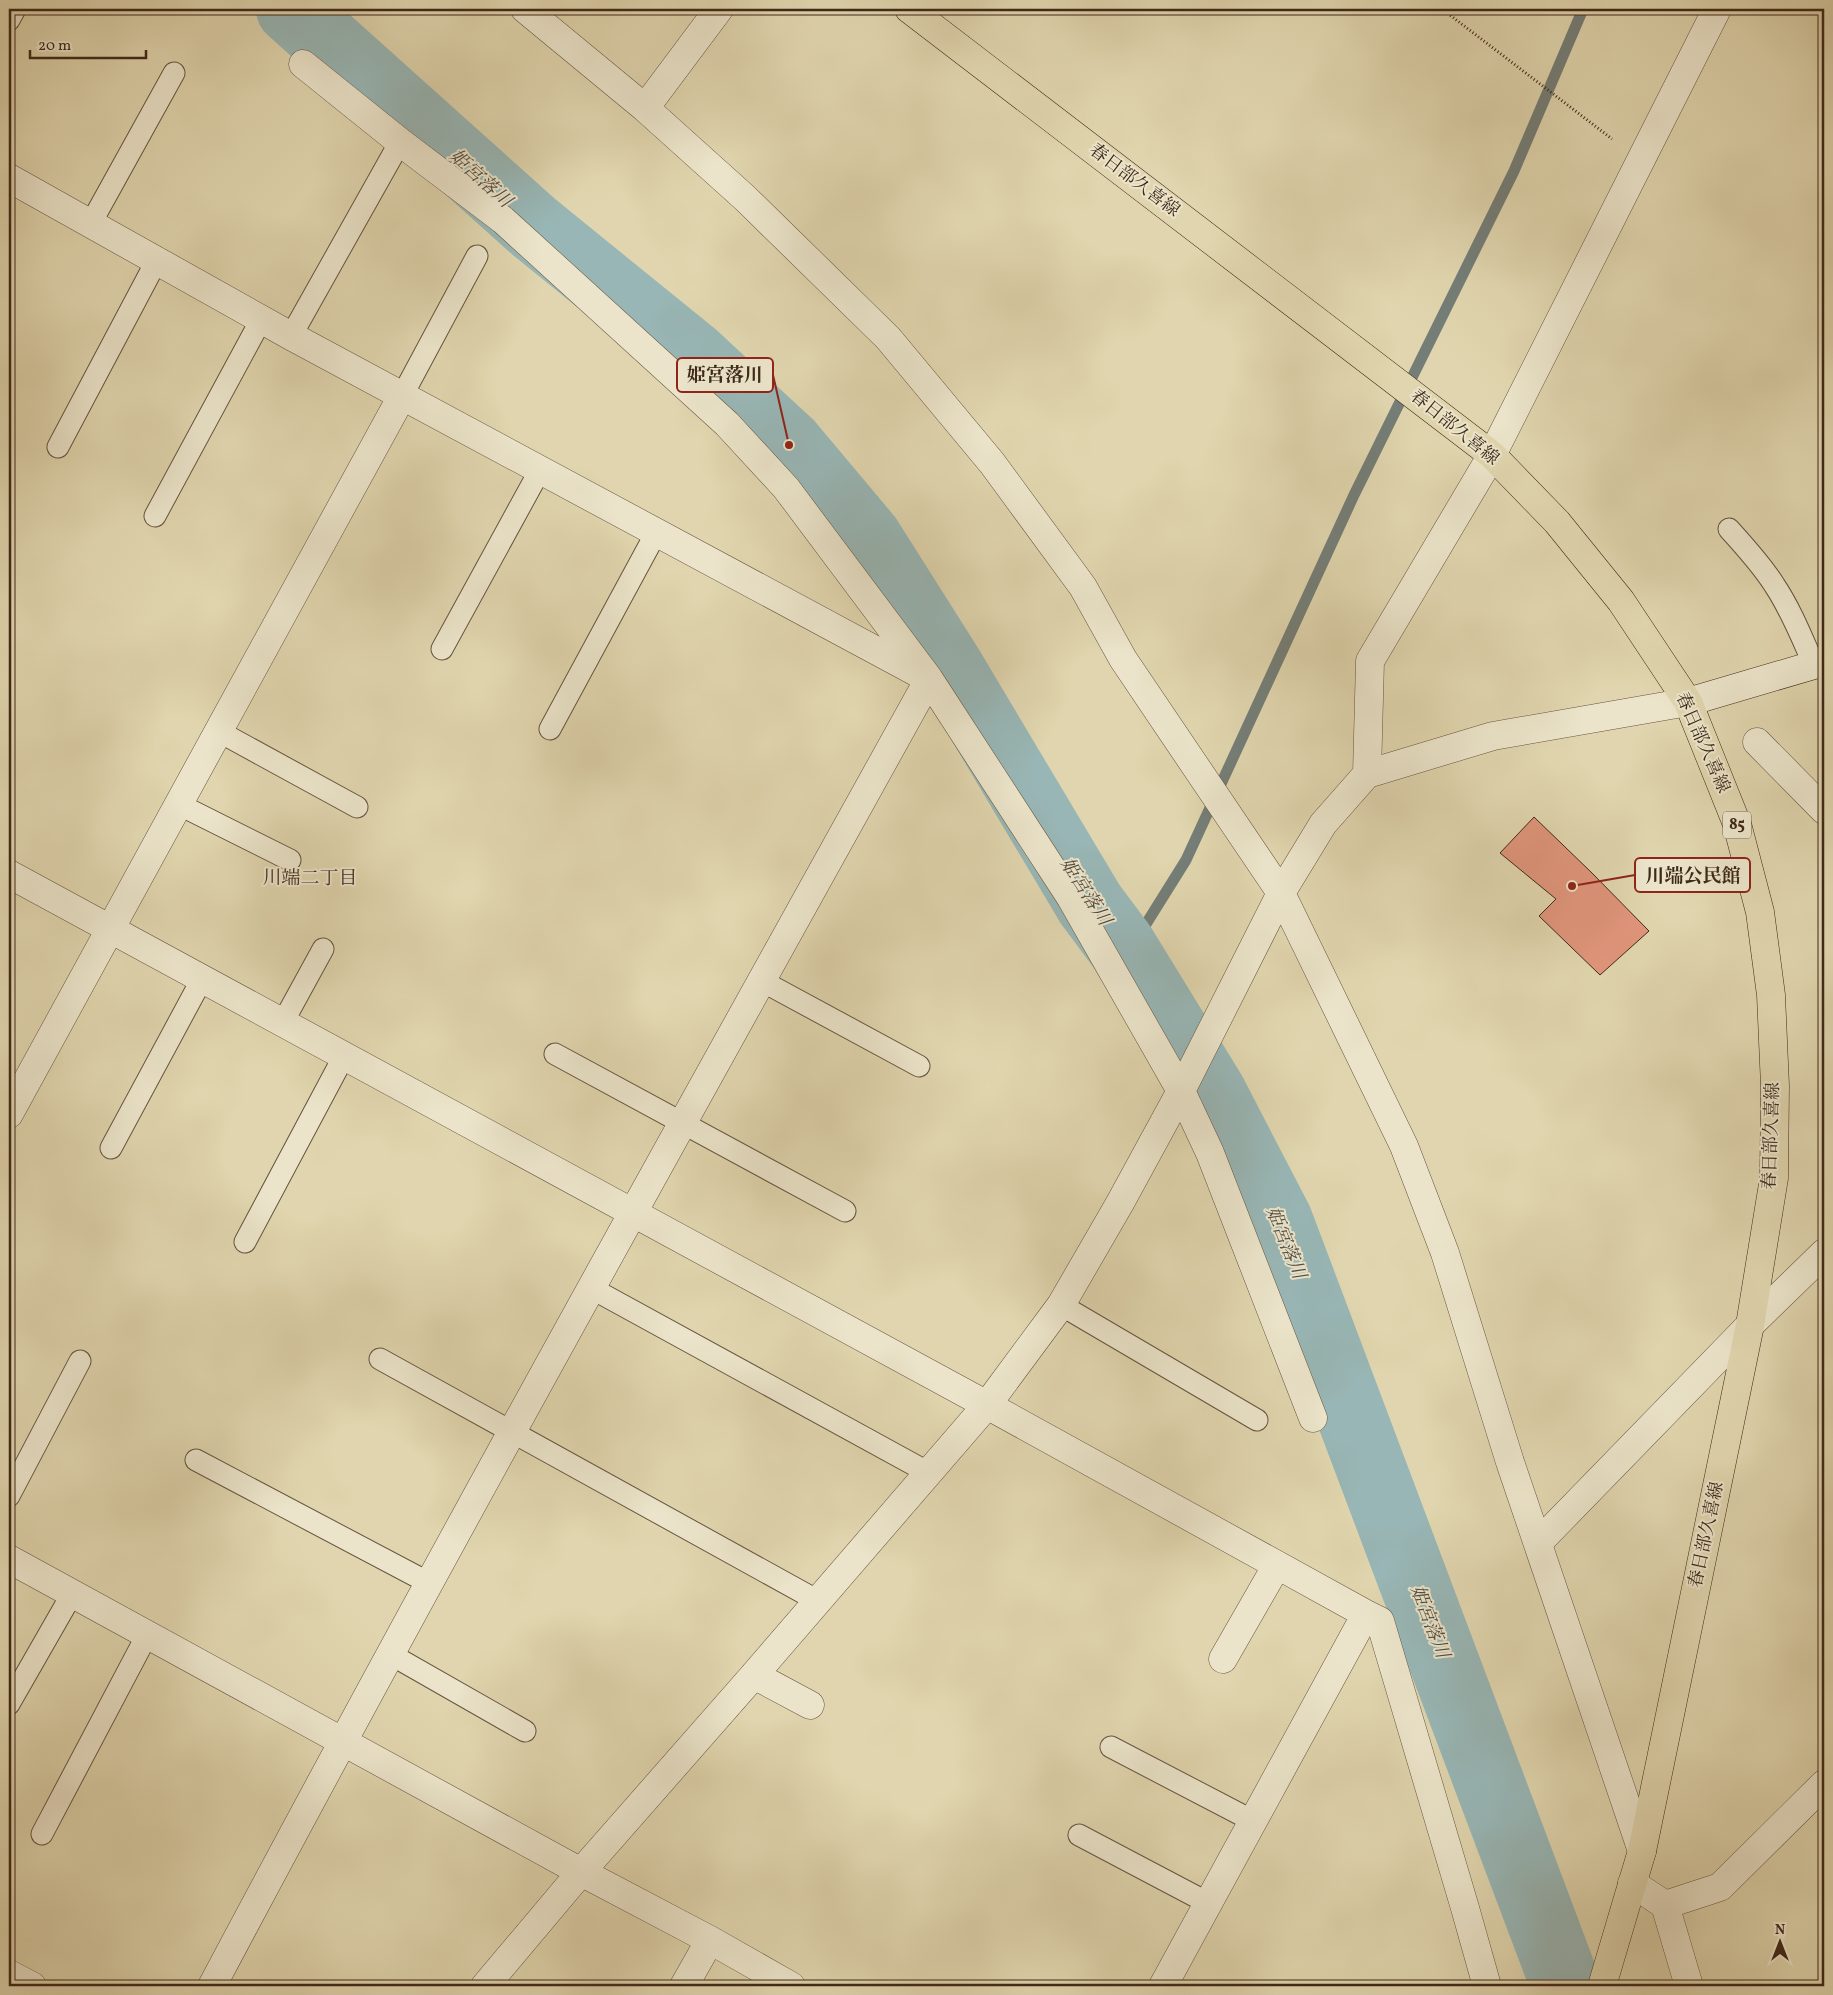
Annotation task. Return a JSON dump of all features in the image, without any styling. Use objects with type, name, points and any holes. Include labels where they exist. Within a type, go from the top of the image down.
[{"type":"main road","name":"春日部久喜線","points":[[909,9],[1492,455],[1557,522],[1621,601],[1688,702],[1737,824],[1760,912],[1771,995],[1775,1086],[1774,1178],[1750,1325],[1642,1851],[1602,1986]]},
{"type":"street","points":[[525,9],[645,108],[745,198],[888,338],[992,463],[1083,587],[1123,659],[1280,894],[1404,1146],[1445,1253],[1510,1462],[1642,1851]]},
{"type":"street","points":[[645,108],[718,9]]},
{"type":"street","points":[[1367,774],[1370,661],[1492,455],[1717,9]]},
{"type":"street","points":[[302,64],[400,142],[503,220],[727,424],[786,488],[929,679],[1071,898],[1181,1091],[1210,1153],[1313,1418]]},
{"type":"street","points":[[9,178],[402,396],[929,679]]},
{"type":"street","points":[[9,1114],[402,396]]},
{"type":"street","points":[[485,1986],[581,1872],[987,1405],[1061,1305],[1120,1203],[1181,1091],[1280,894],[1323,824],[1367,774],[1494,736],[1688,702],[1819,663]]},
{"type":"street","points":[[212,1986],[342,1741],[682,1122],[929,679]]},
{"type":"street","points":[[1757,742],[1824,810]]},
{"type":"street","points":[[9,874],[987,1405],[1380,1622],[1487,1986]]},
{"type":"street","points":[[1538,1542],[1750,1325],[1824,1253]]},
{"type":"street","points":[[9,1559],[581,1872],[710,1940],[791,1986]]},
{"type":"street","points":[[1223,1659],[1277,1565]]},
{"type":"street","points":[[1163,1986],[1366,1614]]},
{"type":"street","points":[[754,1675],[810,1705]]},
{"type":"street","points":[[1665,1905],[1720,1887],[1824,1784]]},
{"type":"street","points":[[1632,1883],[1665,1905],[1689,1986]]},
{"type":"street","points":[[684,1986],[710,1940]]},
{"type":"lane","points":[[9,20],[15,9]]},
{"type":"lane","points":[[91,223],[174,73]]},
{"type":"lane","points":[[292,336],[400,142]]},
{"type":"lane","points":[[402,396],[477,256]]},
{"type":"lane","points":[[58,447],[157,260]]},
{"type":"lane","points":[[155,516],[262,318]]},
{"type":"lane","points":[[442,650],[540,470]]},
{"type":"lane","points":[[1729,529],[1754,557],[1775,586],[1819,663]]},
{"type":"lane","points":[[550,729],[656,533]]},
{"type":"lane","points":[[218,731],[357,807]]},
{"type":"lane","points":[[178,804],[290,860]]},
{"type":"lane","points":[[282,1022],[323,949]]},
{"type":"lane","points":[[111,1148],[202,979]]},
{"type":"lane","points":[[762,981],[919,1066]]},
{"type":"lane","points":[[555,1054],[845,1210]]},
{"type":"lane","points":[[245,1242],[344,1056]]},
{"type":"lane","points":[[591,1288],[929,1473]]},
{"type":"lane","points":[[1061,1305],[1257,1420]]},
{"type":"lane","points":[[380,1359],[818,1601]]},
{"type":"lane","points":[[9,1496],[80,1361]]},
{"type":"lane","points":[[196,1460],[429,1583]]},
{"type":"lane","points":[[9,1704],[72,1594]]},
{"type":"lane","points":[[42,1834],[147,1635]]},
{"type":"lane","points":[[390,1654],[525,1731]]},
{"type":"lane","points":[[1111,1747],[1253,1822]]},
{"type":"lane","points":[[1079,1835],[1208,1903]]},
{"type":"path","points":[[1442,9],[1641,160]]},
{"type":"building","points":[[1534,817],[1649,931],[1600,975],[1539,916],[1556,899],[1500,853]]},
{"type":"waterway","name":"姫宮落川","points":[[291,9],[534,227],[693,356],[789,445],[867,538],[948,666],[1090,904],[1122,947],[1211,1092],[1278,1221],[1566,1986]]},
{"type":"waterway","points":[[1122,947],[1141,932],[1186,860],[1354,495],[1514,171],[1583,9]]},
{"type":"place","name":"姫宮落川","points":[[789,445]]},
{"type":"place","name":"川端公民館","points":[[1572,886]]},
{"type":"district","name":"川端二丁目","points":[[310,879]]}]
